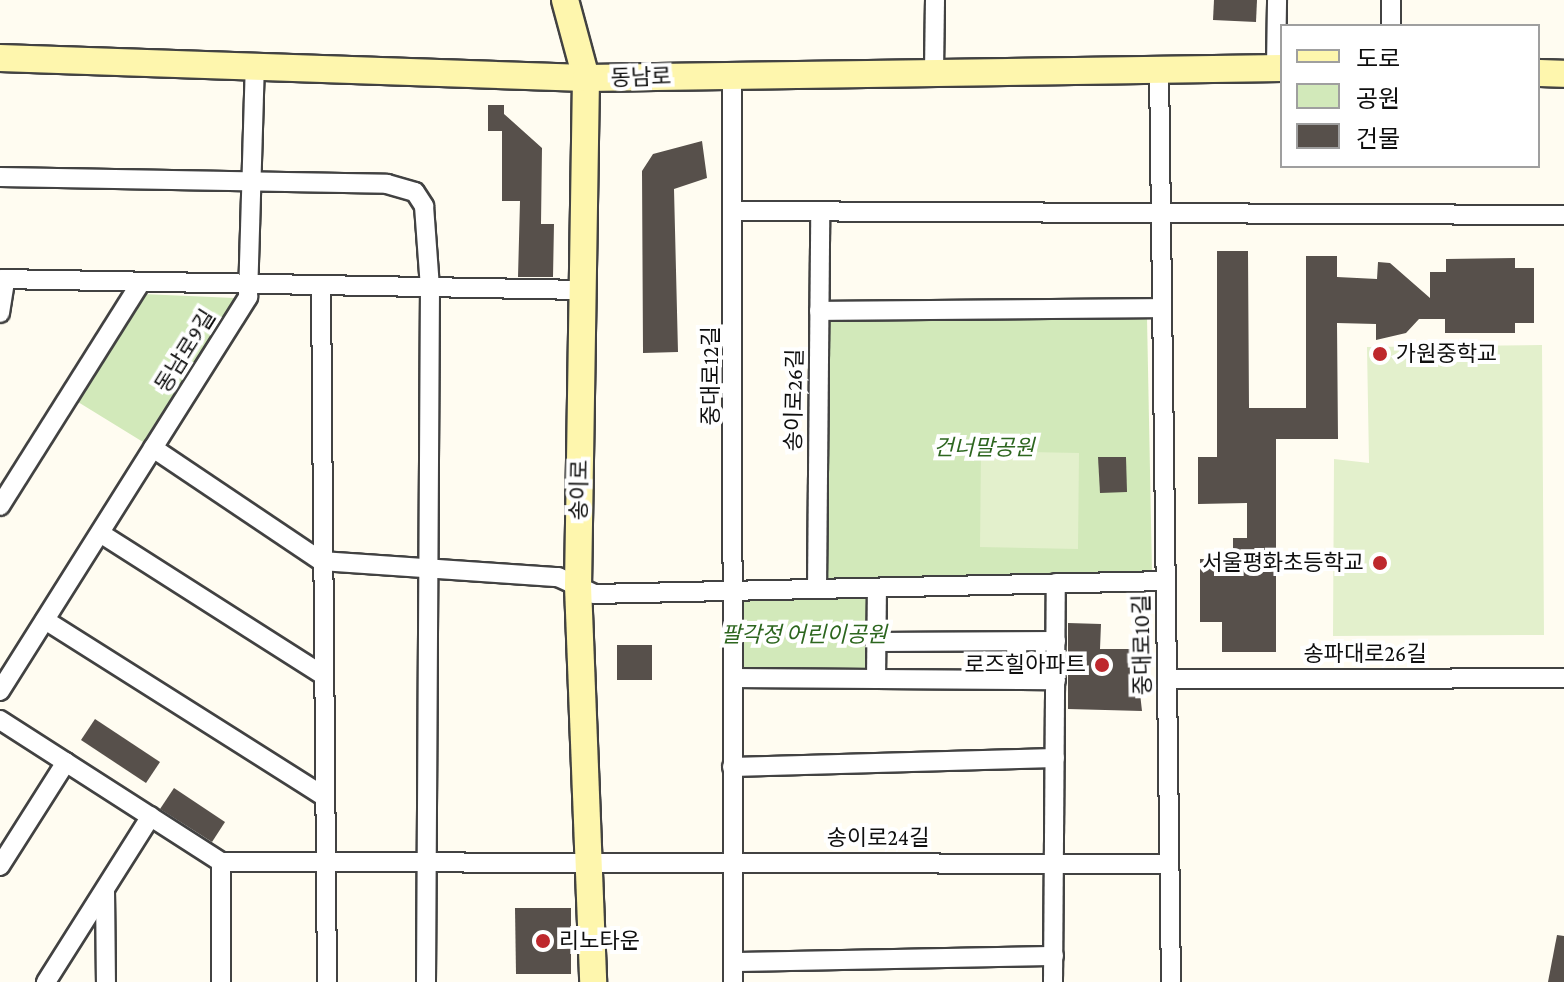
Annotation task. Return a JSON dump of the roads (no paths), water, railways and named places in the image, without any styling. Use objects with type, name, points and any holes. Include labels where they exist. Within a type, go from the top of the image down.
[{"type":"main road","name":"송이로","points":[[565,0],[586,78],[578,586],[593,982]]},
{"type":"main road","name":"동남로","points":[[0,58],[255,64],[586,78],[1279,68]]},
{"type":"main road","points":[[1540,73],[1564,74]]},
{"type":"street","points":[[934,71],[935,0]]},
{"type":"street","points":[[1277,0],[1279,68]]},
{"type":"street","points":[[1391,0],[1391,24]]},
{"type":"street","name":"동남로9길","points":[[0,691],[248,297],[255,64]]},
{"type":"street","name":"중대로10길","points":[[1159,68],[1171,982]]},
{"type":"street","name":"중대로12길","points":[[732,74],[736,211],[733,982]]},
{"type":"street","points":[[0,177],[251,177],[387,184],[415,192],[424,206],[430,287],[426,982]]},
{"type":"street","points":[[736,211],[1564,215]]},
{"type":"street","name":"송이로26길","points":[[817,589],[820,212]]},
{"type":"street","points":[[0,313],[2,280],[248,287],[581,290]]},
{"type":"street","points":[[0,506],[140,284]]},
{"type":"street","points":[[321,286],[321,674],[327,982]]},
{"type":"street","points":[[819,311],[1162,308]]},
{"type":"street","points":[[153,448],[321,561],[558,577],[594,594],[1165,581]]},
{"type":"street","points":[[100,533],[321,674]]},
{"type":"street","points":[[1053,982],[1056,583]]},
{"type":"street","points":[[876,679],[877,588]]},
{"type":"street","points":[[45,620],[323,796]]},
{"type":"street","points":[[876,642],[1056,641]]},
{"type":"street","points":[[733,678],[1056,680]]},
{"type":"street","name":"송파대로26길","points":[[1167,679],[1564,678]]},
{"type":"street","points":[[0,720],[221,862],[221,982]]},
{"type":"street","points":[[732,767],[1055,758]]},
{"type":"street","points":[[0,866],[66,762]]},
{"type":"street","points":[[46,982],[151,816]]},
{"type":"street","name":"송이로24길","points":[[221,862],[587,858],[735,862],[1169,864]]},
{"type":"street","points":[[105,890],[106,982]]},
{"type":"street","points":[[734,962],[1054,956]]},
{"type":"place","name":"가원중학교","points":[[1380,354]]},
{"type":"place","name":"서울평화초등학교","points":[[1380,563]]},
{"type":"place","name":"로즈힐아파트","points":[[1102,665]]},
{"type":"place","name":"리노타운","points":[[543,941]]},
{"type":"park label","name":"건너말공원","points":[[984,448]]},
{"type":"park label","name":"팔각정 어린이공원","points":[[804,635]]}]
